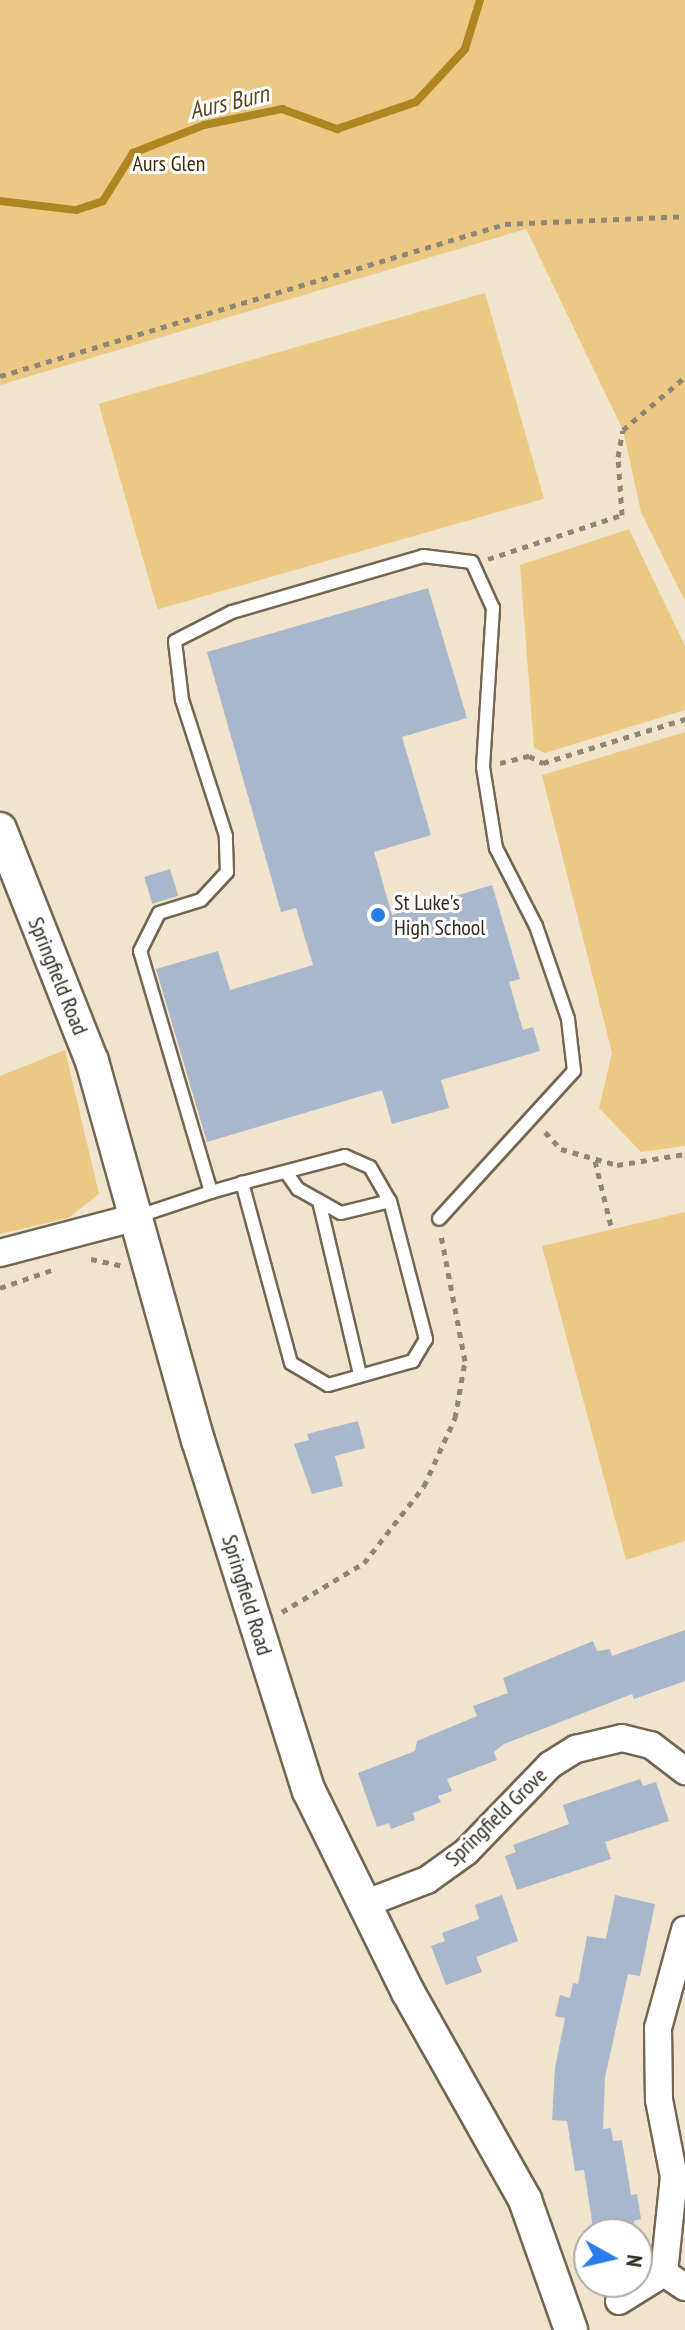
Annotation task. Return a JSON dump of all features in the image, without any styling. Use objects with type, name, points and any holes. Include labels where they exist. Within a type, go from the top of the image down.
[{"type":"street","name":"Springfield Road","points":[[2,838],[92,1061],[133,1218],[309,1791],[364,1904],[525,2200],[571,2330]]},
{"type":"street","points":[[0,1253],[133,1218]]},
{"type":"street","name":"Springfield Grove","points":[[364,1904],[427,1880],[466,1852],[550,1765],[576,1749],[622,1738],[682,1760]]},
{"type":"street","points":[[619,2301],[674,2280],[674,2177],[659,2100],[658,2028],[685,1930]]},
{"type":"lane","points":[[211,1192],[140,951],[159,913],[201,900],[227,872],[226,836],[182,700],[175,641],[232,612],[423,556],[472,562],[493,608],[483,767],[496,848],[536,926],[568,1019],[574,1071],[439,1219]]},
{"type":"lane","points":[[133,1218],[211,1192],[242,1183],[345,1156],[370,1167],[390,1201],[426,1339],[413,1361],[328,1385],[291,1363],[242,1183]]},
{"type":"lane","points":[[286,1172],[298,1189],[341,1213],[390,1201]]},
{"type":"lane","points":[[319,1201],[360,1374]]},
{"type":"path","points":[[0,376],[505,224],[685,216]]},
{"type":"path","points":[[474,567],[622,515],[618,457],[623,430],[685,377]]},
{"type":"path","points":[[483,767],[529,756],[543,763],[685,719]]},
{"type":"path","points":[[533,1119],[561,1149],[595,1161],[617,1165],[685,1154]]},
{"type":"path","points":[[595,1161],[612,1230]]},
{"type":"path","points":[[257,1627],[364,1563],[424,1486],[455,1418],[465,1361],[439,1219]]},
{"type":"path","points":[[74,1259],[103,1258],[122,1266],[133,1285],[154,1280]]},
{"type":"path","points":[[0,1288],[61,1265]]},
{"type":"green space","name":"Aurs Glen","points":[[0,0],[685,0],[685,601],[641,512],[623,430],[526,229],[0,385]]},
{"type":"green space","points":[[485,293],[544,499],[158,610],[99,404]]},
{"type":"green space","points":[[629,529],[685,646],[685,710],[545,753],[534,748],[520,565]]},
{"type":"green space","points":[[685,732],[685,1146],[641,1152],[599,1108],[612,1053],[542,775]]},
{"type":"green space","points":[[65,1050],[99,1194],[68,1218],[0,1234],[0,1076]]},
{"type":"green space","points":[[685,1212],[685,1541],[626,1560],[542,1246]]},
{"type":"building","points":[[428,588],[467,718],[402,737],[431,835],[374,852],[392,915],[492,885],[520,979],[509,982],[523,1030],[533,1027],[540,1051],[441,1080],[449,1108],[392,1124],[382,1090],[207,1142],[156,969],[218,951],[230,990],[313,965],[296,908],[281,912],[207,652]]},
{"type":"building","points":[[170,869],[178,896],[152,904],[144,877]]},
{"type":"building","points":[[358,1421],[365,1448],[335,1456],[343,1486],[312,1494],[294,1444],[309,1440],[307,1434]]},
{"type":"building","points":[[685,1630],[685,1681],[634,1699],[632,1694],[504,1744],[494,1752],[497,1760],[447,1779],[452,1791],[438,1796],[441,1802],[413,1813],[415,1820],[391,1829],[389,1823],[377,1827],[358,1773],[415,1751],[417,1741],[477,1716],[473,1706],[508,1693],[503,1678],[593,1641],[597,1651],[610,1649],[612,1656]]},
{"type":"building","points":[[640,1779],[643,1786],[656,1782],[669,1821],[605,1842],[611,1859],[517,1890],[505,1856],[516,1852],[513,1845],[569,1824],[563,1805]]},
{"type":"building","points":[[502,1895],[518,1941],[476,1957],[482,1972],[446,1985],[431,1946],[445,1941],[442,1933],[479,1919],[475,1905]]},
{"type":"building","points":[[615,1895],[655,1904],[640,1976],[628,1974],[605,2077],[603,2129],[611,2128],[613,2141],[622,2140],[631,2195],[637,2194],[641,2218],[592,2218],[584,2170],[575,2171],[567,2121],[552,2120],[555,2068],[565,2018],[555,2016],[560,1995],[570,1998],[573,1983],[578,1984],[587,1936],[606,1939]]},
{"type":"waterway","name":"Aurs Burn","points":[[0,201],[76,210],[103,201],[133,153],[204,125],[282,109],[337,129],[416,102],[465,49],[480,0]]},
{"type":"place","name":"St Luke's High School","points":[[378,915]]}]
